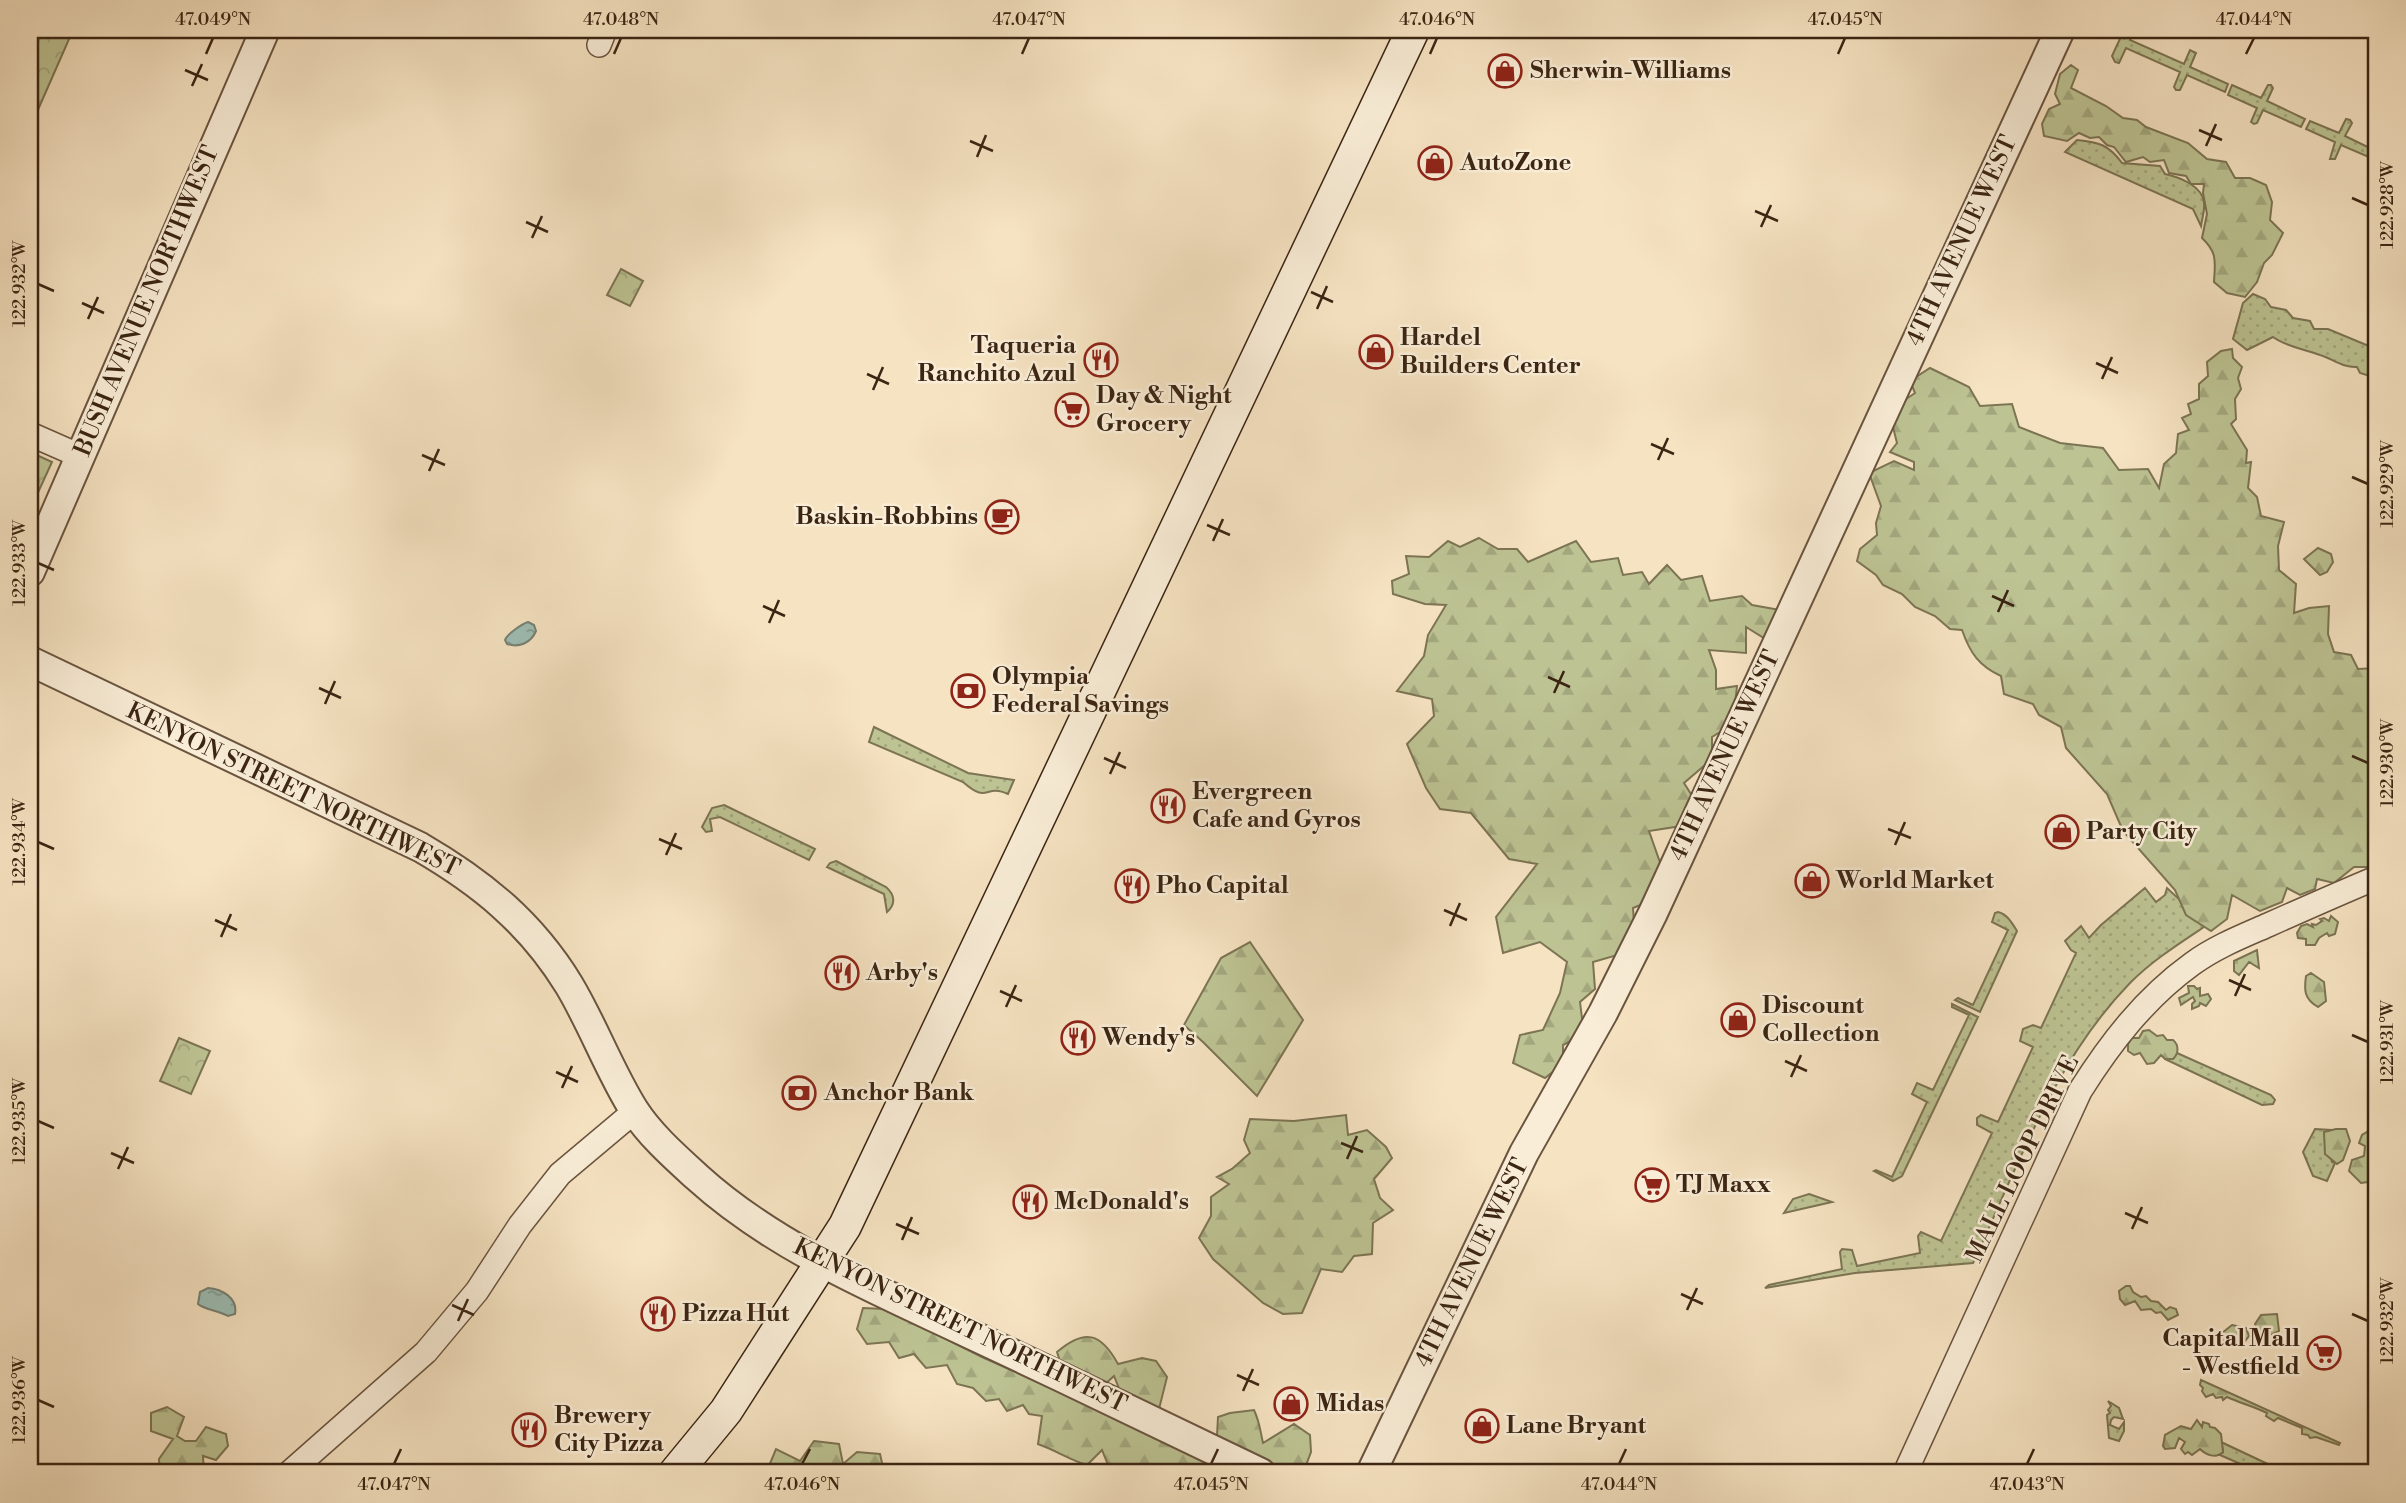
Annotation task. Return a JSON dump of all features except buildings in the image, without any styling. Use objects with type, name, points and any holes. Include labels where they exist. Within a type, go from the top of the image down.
[{"type":"main road","points":[[675,1473],[726,1411],[845,1226],[1413,30]]},
{"type":"street","name":"BUSH AVENUE NORTHWEST","points":[[30,572],[265,30]]},
{"type":"street","name":"4TH AVENUE WEST","points":[[1371,1473],[1524,1153],[1603,1013],[1653,913],[2060,30]]},
{"type":"street","points":[[30,434],[80,456]]},
{"type":"street","name":"KENYON STREET NORTHWEST","points":[[30,661],[409,842],[459,870],[500,901],[531,933],[561,974],[635,1111],[677,1158],[723,1199],[779,1237],[864,1284],[1261,1473]]},
{"type":"street","name":"MALL LOOP DRIVE","points":[[1905,1473],[2080,1091],[2131,1018],[2160,990],[2203,957],[2239,938],[2376,878]]},
{"type":"street","points":[[289,1473],[426,1352],[477,1291],[520,1226],[560,1174],[635,1111]]},
{"type":"green space","points":[[30,30],[73,30],[30,128]]},
{"type":"green space","points":[[2124,30],[2134,30],[2130,40],[2184,64],[2190,50],[2196,53],[2190,67],[2228,84],[2225,92],[2187,75],[2180,90],[2176,90],[2174,87],[2180,72],[2126,48],[2119,63],[2115,62],[2112,56]]},
{"type":"green space","points":[[2071,65],[2078,70],[2071,88],[2123,118],[2137,120],[2146,127],[2188,143],[2207,159],[2226,162],[2235,178],[2250,178],[2266,185],[2272,202],[2270,220],[2283,233],[2272,255],[2264,263],[2257,282],[2245,297],[2227,293],[2214,282],[2213,253],[2202,238],[2207,214],[2204,184],[2191,184],[2186,176],[2169,173],[2164,160],[2150,162],[2143,157],[2126,162],[2114,147],[2107,145],[2099,137],[2090,138],[2079,133],[2067,141],[2044,136],[2042,124],[2049,109],[2060,104],[2055,94],[2060,74]]},
{"type":"green space","points":[[2232,85],[2261,98],[2268,85],[2271,85],[2273,88],[2267,101],[2305,119],[2301,127],[2263,110],[2254,124],[2251,122],[2257,108],[2228,95]]},
{"type":"green space","points":[[2346,119],[2352,123],[2345,136],[2374,150],[2371,158],[2341,145],[2335,159],[2330,159],[2335,142],[2306,129],[2310,121],[2339,133]]},
{"type":"green space","points":[[2077,140],[2103,146],[2113,152],[2122,163],[2160,166],[2165,174],[2195,187],[2204,203],[2201,226],[2193,209],[2065,152]]},
{"type":"green space","points":[[621,269],[643,281],[630,306],[607,295]]},
{"type":"green space","points":[[2253,294],[2265,299],[2271,307],[2286,310],[2293,318],[2310,321],[2314,329],[2328,329],[2376,349],[2376,378],[2360,373],[2357,367],[2343,365],[2273,337],[2247,350],[2233,339],[2243,303]]},
{"type":"green space","points":[[2232,349],[2233,358],[2242,367],[2238,378],[2241,389],[2235,399],[2236,419],[2231,424],[2247,450],[2246,463],[2251,462],[2248,488],[2257,497],[2261,516],[2284,522],[2278,546],[2279,570],[2296,584],[2294,613],[2329,606],[2328,634],[2334,652],[2351,655],[2358,669],[2376,668],[2369,685],[2376,686],[2376,862],[2368,867],[2354,867],[2334,883],[2317,879],[2315,889],[2300,895],[2287,888],[2282,902],[2260,911],[2232,895],[2227,919],[2211,931],[2186,915],[2175,890],[2123,831],[2107,794],[2066,748],[2061,727],[2039,715],[2033,704],[2004,694],[2001,676],[1976,658],[1962,630],[1950,629],[1935,616],[1915,607],[1902,594],[1883,585],[1876,575],[1857,561],[1860,549],[1877,535],[1876,523],[1881,506],[1869,473],[1894,461],[1914,470],[1914,462],[1890,452],[1897,443],[1892,423],[1896,406],[1915,393],[1910,381],[1930,368],[1969,387],[1980,406],[2012,404],[2019,427],[2060,443],[2103,448],[2119,470],[2148,469],[2159,488],[2164,464],[2176,453],[2178,434],[2189,430],[2182,418],[2191,414],[2188,404],[2199,399],[2199,384],[2208,376],[2207,362],[2221,351]]},
{"type":"green space","points":[[30,452],[52,462],[30,510]]},
{"type":"green space","points":[[1479,538],[1498,549],[1517,549],[1528,562],[1576,541],[1591,562],[1618,558],[1623,575],[1642,572],[1649,584],[1667,565],[1681,580],[1702,576],[1710,601],[1742,596],[1752,605],[1780,610],[1767,640],[1746,627],[1746,653],[1709,650],[1716,670],[1716,689],[1737,686],[1733,724],[1712,737],[1712,759],[1684,783],[1696,802],[1681,826],[1649,831],[1663,871],[1648,902],[1633,908],[1634,923],[1621,954],[1593,962],[1595,989],[1580,1002],[1584,1034],[1563,1045],[1563,1064],[1545,1078],[1513,1063],[1520,1035],[1543,1030],[1560,993],[1567,962],[1540,942],[1503,953],[1496,917],[1537,864],[1509,859],[1471,813],[1440,809],[1426,788],[1407,744],[1434,716],[1432,699],[1397,691],[1424,656],[1428,635],[1446,605],[1425,604],[1393,594],[1392,581],[1409,574],[1406,556],[1429,557],[1448,541],[1460,547]]},
{"type":"green space","points":[[2318,548],[2331,554],[2333,562],[2327,572],[2320,575],[2304,559]]},
{"type":"green space","points":[[874,727],[968,773],[1014,780],[1008,794],[1000,791],[978,792],[963,782],[869,742]]},
{"type":"green space","points":[[724,805],[815,849],[809,860],[720,817],[710,819],[712,831],[706,832],[702,827],[712,808]]},
{"type":"green space","points":[[836,861],[886,887],[893,900],[890,909],[887,912],[884,894],[827,867]]},
{"type":"green space","points":[[2145,888],[2156,902],[2165,895],[2167,888],[2207,925],[2157,959],[2130,983],[2103,1013],[2080,1046],[2059,1080],[2022,1152],[1973,1263],[1855,1273],[1765,1288],[1842,1269],[1842,1249],[1852,1250],[1857,1266],[1920,1253],[1918,1236],[1921,1232],[1941,1241],[1992,1133],[1977,1125],[1977,1118],[1981,1115],[1998,1122],[2033,1047],[2020,1041],[2023,1029],[2033,1025],[2041,1028],[2076,953],[2065,941],[2081,926],[2089,938]]},
{"type":"green space","points":[[1998,912],[2007,917],[2017,931],[1980,1012],[1955,1000],[1958,998],[1973,1005],[2008,930],[1992,922]]},
{"type":"green space","points":[[2331,916],[2338,922],[2335,934],[2329,936],[2327,933],[2319,938],[2315,945],[2306,945],[2306,939],[2298,938],[2297,933],[2301,926],[2307,924],[2313,927],[2312,924],[2316,925],[2322,921],[2320,919],[2329,921]]},
{"type":"green space","points":[[1250,942],[1303,1020],[1257,1096],[1184,1025],[1221,958]]},
{"type":"green space","points":[[2257,950],[2259,968],[2249,962],[2239,975],[2234,971],[2234,961]]},
{"type":"green space","points":[[2311,973],[2324,982],[2326,1001],[2318,1007],[2306,994],[2306,976]]},
{"type":"green space","points":[[2188,986],[2200,988],[2200,996],[2208,994],[2211,999],[2206,1006],[2200,1003],[2192,1009],[2195,1001],[2193,997],[2181,1005],[2179,998],[2189,993]]},
{"type":"green space","points":[[1952,1004],[1978,1017],[1902,1176],[1893,1181],[1874,1171],[1892,1177],[1927,1102],[1912,1094],[1917,1083],[1933,1090],[1969,1015],[1952,1007]]},
{"type":"green space","points":[[2149,1030],[2175,1042],[2177,1052],[2173,1059],[2165,1059],[2161,1055],[2154,1063],[2147,1064],[2140,1053],[2134,1055],[2128,1051],[2132,1038],[2139,1038],[2143,1031]]},
{"type":"green space","points":[[179,1038],[210,1051],[191,1094],[160,1081]]},
{"type":"green space","points":[[2177,1053],[2271,1095],[2275,1100],[2273,1104],[2262,1105],[2165,1059],[2173,1059]]},
{"type":"green space","points":[[1346,1115],[1348,1135],[1367,1130],[1386,1147],[1392,1158],[1374,1179],[1380,1198],[1393,1210],[1373,1223],[1372,1254],[1354,1256],[1342,1272],[1321,1269],[1302,1313],[1283,1314],[1263,1303],[1213,1259],[1199,1238],[1211,1216],[1211,1197],[1229,1184],[1217,1177],[1232,1169],[1250,1153],[1244,1140],[1250,1119],[1294,1121]]},
{"type":"green space","points":[[2376,1122],[2376,1160],[2370,1162],[2373,1176],[2368,1182],[2361,1183],[2349,1171],[2352,1160],[2364,1156],[2365,1146],[2359,1143],[2362,1135],[2370,1130],[2368,1123]]},
{"type":"green space","points":[[2315,1129],[2332,1130],[2324,1132],[2332,1162],[2335,1163],[2327,1181],[2313,1176],[2303,1152]]},
{"type":"green space","points":[[2346,1129],[2350,1141],[2343,1160],[2337,1164],[2325,1154],[2324,1132]]},
{"type":"green space","points":[[1809,1194],[1832,1202],[1784,1213],[1793,1199]]},
{"type":"green space","points":[[2130,1286],[2133,1292],[2141,1297],[2146,1296],[2151,1301],[2158,1302],[2166,1310],[2170,1307],[2176,1309],[2178,1315],[2168,1320],[2161,1312],[2141,1310],[2135,1301],[2125,1305],[2120,1299],[2119,1291]]},
{"type":"green space","points":[[863,1308],[885,1309],[906,1315],[928,1330],[982,1357],[1080,1401],[1109,1409],[1134,1428],[1149,1410],[1122,1396],[1114,1376],[1104,1385],[1063,1370],[1057,1352],[1076,1339],[1092,1337],[1105,1346],[1118,1364],[1142,1358],[1156,1361],[1167,1377],[1153,1433],[1175,1447],[1202,1453],[1217,1436],[1218,1417],[1254,1410],[1263,1443],[1294,1424],[1310,1435],[1311,1452],[1303,1473],[1104,1473],[1108,1465],[1102,1450],[1087,1465],[1038,1444],[1042,1416],[1029,1414],[1023,1405],[1007,1411],[999,1399],[986,1401],[973,1388],[957,1384],[947,1365],[926,1368],[914,1354],[899,1358],[889,1342],[867,1344],[857,1329]]},
{"type":"green space","points":[[2277,1314],[2279,1331],[2269,1336],[2260,1335],[2255,1324],[2261,1315]]},
{"type":"green space","points":[[2232,1325],[2246,1328],[2249,1336],[2241,1346],[2228,1345],[2220,1339],[2222,1333]]},
{"type":"green space","points":[[2201,1380],[2340,1443],[2339,1445],[2316,1437],[2310,1438],[2302,1434],[2302,1428],[2278,1418],[2274,1421],[2266,1416],[2267,1413],[2227,1397],[2223,1400],[2213,1394],[2206,1397],[2200,1385]]},
{"type":"green space","points":[[2108,1401],[2119,1408],[2123,1419],[2114,1417],[2110,1425],[2119,1429],[2124,1422],[2124,1431],[2119,1441],[2109,1438],[2107,1415],[2111,1406]]},
{"type":"green space","points":[[167,1407],[184,1417],[177,1436],[185,1441],[196,1441],[206,1427],[226,1434],[228,1446],[216,1460],[203,1456],[204,1473],[160,1473],[159,1459],[173,1439],[151,1431],[151,1413]]},
{"type":"green space","points":[[2197,1420],[2202,1427],[2203,1422],[2209,1424],[2221,1434],[2223,1452],[2211,1455],[2200,1449],[2192,1455],[2188,1452],[2185,1454],[2181,1449],[2185,1442],[2179,1438],[2175,1448],[2165,1449],[2165,1435],[2181,1426],[2191,1429]]},
{"type":"green space","points":[[814,1441],[839,1444],[843,1464],[857,1452],[880,1454],[884,1472],[900,1473],[766,1473],[776,1449],[800,1461]]},
{"type":"green space","points":[[2221,1442],[2272,1466],[2272,1472],[2261,1473],[2220,1455],[2223,1451]]},
{"type":"water","points":[[528,622],[534,625],[536,631],[531,639],[520,645],[507,644],[505,640],[509,635]]},
{"type":"water","points":[[208,1288],[228,1295],[234,1303],[235,1314],[228,1316],[198,1304],[200,1292]]},
{"type":"place","name":"Sherwin-Williams","points":[[1505,71]]},
{"type":"place","name":"AutoZone","points":[[1435,163]]},
{"type":"place","name":"Hardel Builders Center","points":[[1376,352]]},
{"type":"place","name":"Taqueria Ranchito Azul","points":[[1101,360]]},
{"type":"place","name":"Day & Night Grocery","points":[[1072,410]]},
{"type":"place","name":"Baskin-Robbins","points":[[1002,517]]},
{"type":"place","name":"Olympia Federal Savings","points":[[968,691]]},
{"type":"place","name":"Evergreen Cafe and Gyros","points":[[1168,806]]},
{"type":"place","name":"Party City","points":[[2062,832]]},
{"type":"place","name":"World Market","points":[[1812,881]]},
{"type":"place","name":"Pho Capital","points":[[1132,886]]},
{"type":"place","name":"Arby's","points":[[842,973]]},
{"type":"place","name":"Discount Collection","points":[[1738,1020]]},
{"type":"place","name":"Wendy's","points":[[1078,1038]]},
{"type":"place","name":"Anchor Bank","points":[[799,1093]]},
{"type":"place","name":"TJ Maxx","points":[[1652,1185]]},
{"type":"place","name":"McDonald's","points":[[1030,1202]]},
{"type":"place","name":"Pizza Hut","points":[[658,1314]]},
{"type":"place","name":"Capital Mall - Westfield","points":[[2324,1353]]},
{"type":"place","name":"Midas","points":[[1291,1404]]},
{"type":"place","name":"Lane Bryant","points":[[1482,1426]]},
{"type":"place","name":"Brewery City Pizza","points":[[529,1430]]}]
